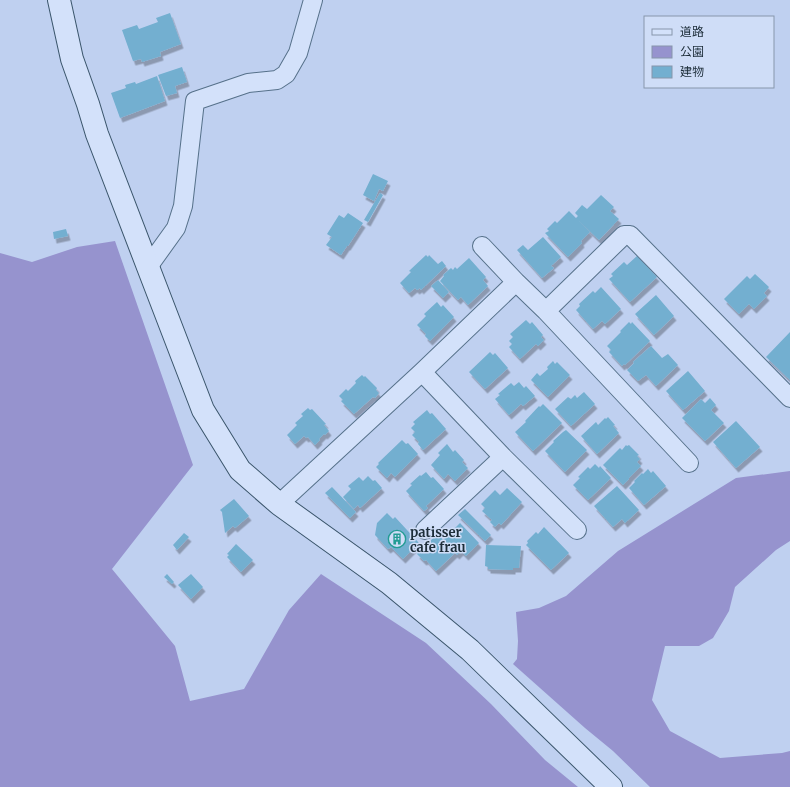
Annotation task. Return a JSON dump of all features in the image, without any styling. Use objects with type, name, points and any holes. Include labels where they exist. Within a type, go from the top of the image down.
[{"type":"street","points":[[59,0],[72,59],[97,134],[203,410],[240,470],[279,504],[389,583],[470,650],[611,787]]},
{"type":"street","points":[[148,267],[176,228],[183,206],[196,101],[248,84],[277,80],[286,74],[298,53],[313,0]]},
{"type":"street","points":[[546,311],[624,235],[630,235],[790,398]]},
{"type":"street","points":[[482,246],[546,311],[689,463]]},
{"type":"street","points":[[279,504],[422,372],[516,282]]},
{"type":"street","points":[[422,372],[503,457],[577,530]]},
{"type":"street","points":[[425,530],[503,457]]},
{"type":"green space","points":[[115,241],[193,465],[112,569],[175,646],[190,701],[244,689],[289,610],[321,574],[426,643],[491,704],[545,760],[578,787],[0,787],[0,253],[32,262],[77,247]]},
{"type":"green space","points":[[790,471],[790,541],[776,550],[735,587],[729,611],[713,638],[699,646],[665,646],[652,700],[670,731],[720,758],[790,751],[790,787],[650,787],[613,751],[513,664],[517,659],[518,641],[516,612],[539,608],[566,596],[618,551],[736,478]]},
{"type":"building","points":[[170,13],[181,44],[160,52],[161,56],[142,62],[141,59],[133,61],[122,30],[137,25],[139,29],[158,22],[156,18]]},
{"type":"building","points":[[182,67],[187,82],[175,86],[177,93],[166,96],[158,75]]},
{"type":"building","points":[[157,76],[165,101],[120,118],[111,93],[126,88],[125,85],[135,82],[136,84]]},
{"type":"building","points":[[373,174],[388,181],[383,191],[379,189],[374,201],[363,195]]},
{"type":"building","points":[[380,193],[383,195],[368,222],[364,220]]},
{"type":"building","points":[[601,195],[614,207],[610,211],[619,219],[599,240],[578,220],[590,232],[581,241],[582,243],[568,257],[545,233],[549,231],[547,229],[555,221],[557,223],[569,211],[576,218],[578,216],[575,213],[582,205],[587,209]]},
{"type":"building","points":[[348,213],[363,223],[341,255],[326,245],[332,237],[327,234],[339,215],[344,218]]},
{"type":"building","points":[[66,229],[68,236],[54,239],[53,232]]},
{"type":"building","points":[[543,237],[561,257],[551,266],[554,268],[542,278],[517,250],[523,245],[528,250]]},
{"type":"building","points":[[426,255],[428,257],[429,255],[438,264],[442,261],[446,266],[421,290],[420,288],[417,290],[415,288],[409,293],[400,283],[411,272],[409,271]]},
{"type":"building","points":[[637,256],[657,277],[630,302],[609,279],[613,276],[611,274],[624,262],[627,265]]},
{"type":"building","points":[[469,258],[486,277],[483,280],[488,286],[468,305],[461,297],[458,300],[440,281],[444,276],[443,275],[451,268],[453,270],[455,267],[457,269]]},
{"type":"building","points":[[755,274],[769,287],[764,293],[767,296],[754,309],[749,304],[739,314],[724,299],[747,276],[750,279]]},
{"type":"building","points":[[438,280],[449,292],[443,298],[431,286]]},
{"type":"building","points":[[601,287],[621,309],[605,324],[602,321],[593,329],[576,310],[580,306],[579,304],[593,291],[595,293]]},
{"type":"building","points":[[656,295],[674,316],[654,335],[635,314]]},
{"type":"building","points":[[437,302],[441,307],[443,305],[454,317],[430,341],[425,336],[426,334],[417,325],[426,316],[424,314]]},
{"type":"building","points":[[526,320],[530,324],[532,322],[543,335],[541,337],[544,340],[538,346],[536,344],[520,359],[509,347],[512,344],[509,341],[513,337],[510,334]]},
{"type":"building","points":[[629,322],[631,324],[632,322],[650,341],[625,365],[624,364],[622,366],[609,352],[611,350],[607,346]]},
{"type":"building","points":[[790,332],[790,380],[766,357]]},
{"type":"building","points":[[651,346],[662,358],[668,354],[678,365],[656,386],[646,375],[638,381],[627,370],[634,363],[633,362]]},
{"type":"building","points":[[490,352],[493,355],[495,353],[508,368],[485,389],[469,372]]},
{"type":"building","points":[[553,361],[555,364],[557,362],[570,375],[548,397],[531,380],[537,373],[540,376],[548,369],[547,367]]},
{"type":"building","points":[[688,371],[705,391],[683,410],[666,391]]},
{"type":"building","points":[[362,375],[364,377],[365,376],[377,388],[376,390],[379,393],[375,398],[373,397],[354,414],[341,401],[343,400],[339,396],[346,389],[348,391],[356,383],[355,381]]},
{"type":"building","points":[[519,382],[524,388],[526,386],[535,396],[523,406],[521,404],[509,415],[495,399],[500,395],[498,394],[511,383],[514,386]]},
{"type":"building","points":[[584,392],[595,404],[571,426],[555,409],[568,397],[571,399],[575,395],[577,398]]},
{"type":"building","points":[[710,398],[716,405],[711,410],[724,423],[705,441],[682,418],[701,399],[705,403]]},
{"type":"building","points":[[543,404],[562,423],[533,451],[515,432],[526,422],[525,421],[539,406],[540,407]]},
{"type":"building","points":[[308,408],[310,410],[312,409],[326,424],[324,425],[329,431],[319,439],[320,440],[315,445],[308,437],[306,438],[304,436],[295,444],[287,435],[297,425],[295,423],[303,416],[301,414]]},
{"type":"building","points":[[427,410],[430,414],[432,413],[446,429],[423,450],[418,444],[419,442],[412,435],[415,432],[411,428],[415,424],[413,422]]},
{"type":"building","points":[[608,417],[615,425],[613,426],[619,433],[597,454],[581,436],[596,422],[598,425]]},
{"type":"building","points":[[736,421],[760,447],[736,468],[713,442]]},
{"type":"building","points":[[566,430],[587,450],[565,472],[545,451],[554,442],[553,441]]},
{"type":"building","points":[[402,440],[406,444],[408,443],[418,454],[395,477],[391,473],[387,478],[376,467],[379,464],[378,463]]},
{"type":"building","points":[[447,444],[453,452],[455,450],[464,460],[462,462],[468,468],[455,481],[448,474],[444,479],[431,465],[440,455],[438,453]]},
{"type":"building","points":[[626,445],[629,445],[639,455],[637,456],[640,459],[637,462],[641,466],[623,485],[603,465],[620,448],[622,450]]},
{"type":"building","points":[[595,464],[599,468],[600,466],[611,478],[588,500],[573,485],[580,478],[578,477],[588,467],[590,469]]},
{"type":"building","points":[[648,469],[651,473],[653,471],[666,486],[644,505],[629,488],[642,473],[643,474]]},
{"type":"building","points":[[426,472],[444,489],[426,506],[428,508],[424,511],[406,491],[412,485],[410,484]]},
{"type":"building","points":[[368,476],[373,481],[375,480],[382,488],[360,508],[358,505],[354,509],[343,497],[351,489],[348,486],[359,477],[363,481]]},
{"type":"building","points":[[617,486],[639,510],[625,523],[622,519],[613,527],[594,506]]},
{"type":"building","points":[[332,487],[356,512],[350,518],[325,493]]},
{"type":"building","points":[[507,488],[522,502],[501,525],[499,523],[495,527],[490,522],[492,520],[482,511],[485,508],[481,504],[495,490],[500,495]]},
{"type":"building","points":[[234,499],[249,516],[235,528],[233,526],[225,533],[222,512],[220,510]]},
{"type":"building","points":[[465,509],[491,535],[485,541],[458,515]]},
{"type":"building","name":"patisser cafe frau","points":[[387,513],[393,519],[395,517],[419,543],[403,559],[391,547],[388,549],[375,535],[377,523]]},
{"type":"building","points":[[460,523],[479,543],[466,556],[461,551],[457,555],[455,553],[436,571],[426,560],[424,561],[417,554],[422,549],[425,551],[432,544],[430,541],[438,534],[443,540]]},
{"type":"building","points":[[544,527],[569,553],[551,570],[526,545],[528,543],[527,541],[536,532],[538,534]]},
{"type":"building","points":[[184,533],[189,537],[177,550],[173,545]]},
{"type":"building","points":[[236,544],[253,560],[241,572],[227,557],[229,555],[227,554]]},
{"type":"building","points":[[486,545],[521,546],[519,568],[513,568],[513,570],[488,569],[488,567],[485,566]]},
{"type":"building","points":[[167,574],[174,582],[172,584],[164,577]]},
{"type":"building","points":[[191,574],[203,587],[191,599],[178,585]]},
{"type":"place","name":"patisser cafe frau","points":[[397,539]]}]
